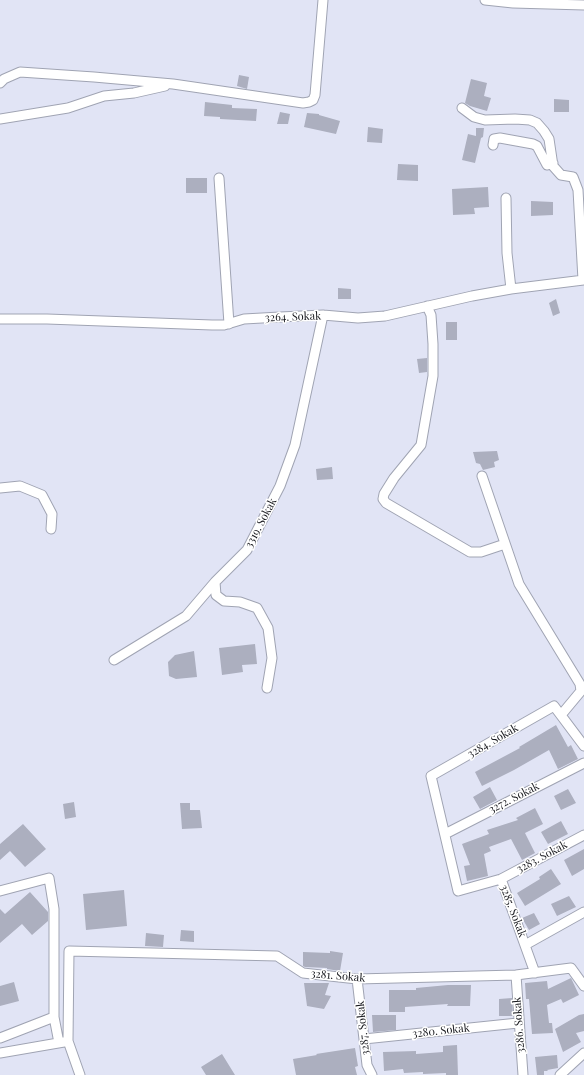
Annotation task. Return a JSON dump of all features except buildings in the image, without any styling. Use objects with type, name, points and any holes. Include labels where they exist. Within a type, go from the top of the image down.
[{"type":"street","points":[[0,83],[20,72],[173,84],[303,103],[309,102],[313,100],[315,95],[323,0]]},
{"type":"street","points":[[485,0],[513,3],[584,5]]},
{"type":"street","points":[[0,120],[68,108],[104,96],[134,93],[173,84]]},
{"type":"street","points":[[462,108],[474,117],[485,120],[530,120],[537,123],[544,131],[549,139],[553,163],[561,175],[573,177],[578,190],[584,280]]},
{"type":"street","points":[[494,145],[494,139],[500,138],[534,144],[538,146],[547,164],[553,163]]},
{"type":"street","points":[[219,178],[229,324]]},
{"type":"street","points":[[506,198],[507,253],[511,289]]},
{"type":"street","name":"3264. Sokak","points":[[0,319],[47,318],[224,325],[244,319],[323,315],[358,318],[385,316],[472,296],[511,289],[584,280]]},
{"type":"street","points":[[427,306],[431,315],[433,344],[432,376],[421,445],[394,478],[384,494],[383,499],[386,503],[470,552],[481,552],[505,544]]},
{"type":"street","name":"3319. Sokak","points":[[114,660],[186,616],[215,582],[247,550],[280,486],[295,445],[323,315]]},
{"type":"street","points":[[482,476],[519,584],[580,684],[581,691],[561,715],[584,746]]},
{"type":"street","points":[[0,488],[20,486],[42,495],[52,514],[52,529]]},
{"type":"street","points":[[215,582],[216,595],[224,601],[240,602],[257,608],[268,628],[272,658],[267,688]]},
{"type":"street","name":"3284. Sokak","points":[[431,776],[554,706],[561,715]]},
{"type":"street","name":"3272. Sokak","points":[[445,834],[584,763]]},
{"type":"street","name":"3285. Sokak","points":[[431,776],[458,892],[501,879],[535,973]]},
{"type":"street","name":"3283. Sokak","points":[[501,879],[584,835]]},
{"type":"street","points":[[0,890],[49,878],[54,909],[54,1017],[63,1042],[80,1075]]},
{"type":"street","points":[[526,945],[584,912]]},
{"type":"street","name":"3281. Sokak","points":[[63,1042],[69,951],[277,956],[303,973],[357,978],[516,975],[535,973]]},
{"type":"street","points":[[535,973],[570,968],[584,986]]},
{"type":"street","name":"3286. Sokak","points":[[516,975],[518,1023],[523,1075]]},
{"type":"street","name":"3287. Sokak","points":[[357,978],[367,1066],[372,1075]]},
{"type":"street","points":[[0,1038],[54,1017]]},
{"type":"street","name":"3280. Sokak","points":[[364,1039],[518,1023]]},
{"type":"street","points":[[0,1053],[63,1042]]},
{"type":"street","points":[[560,1075],[584,1053]]}]
